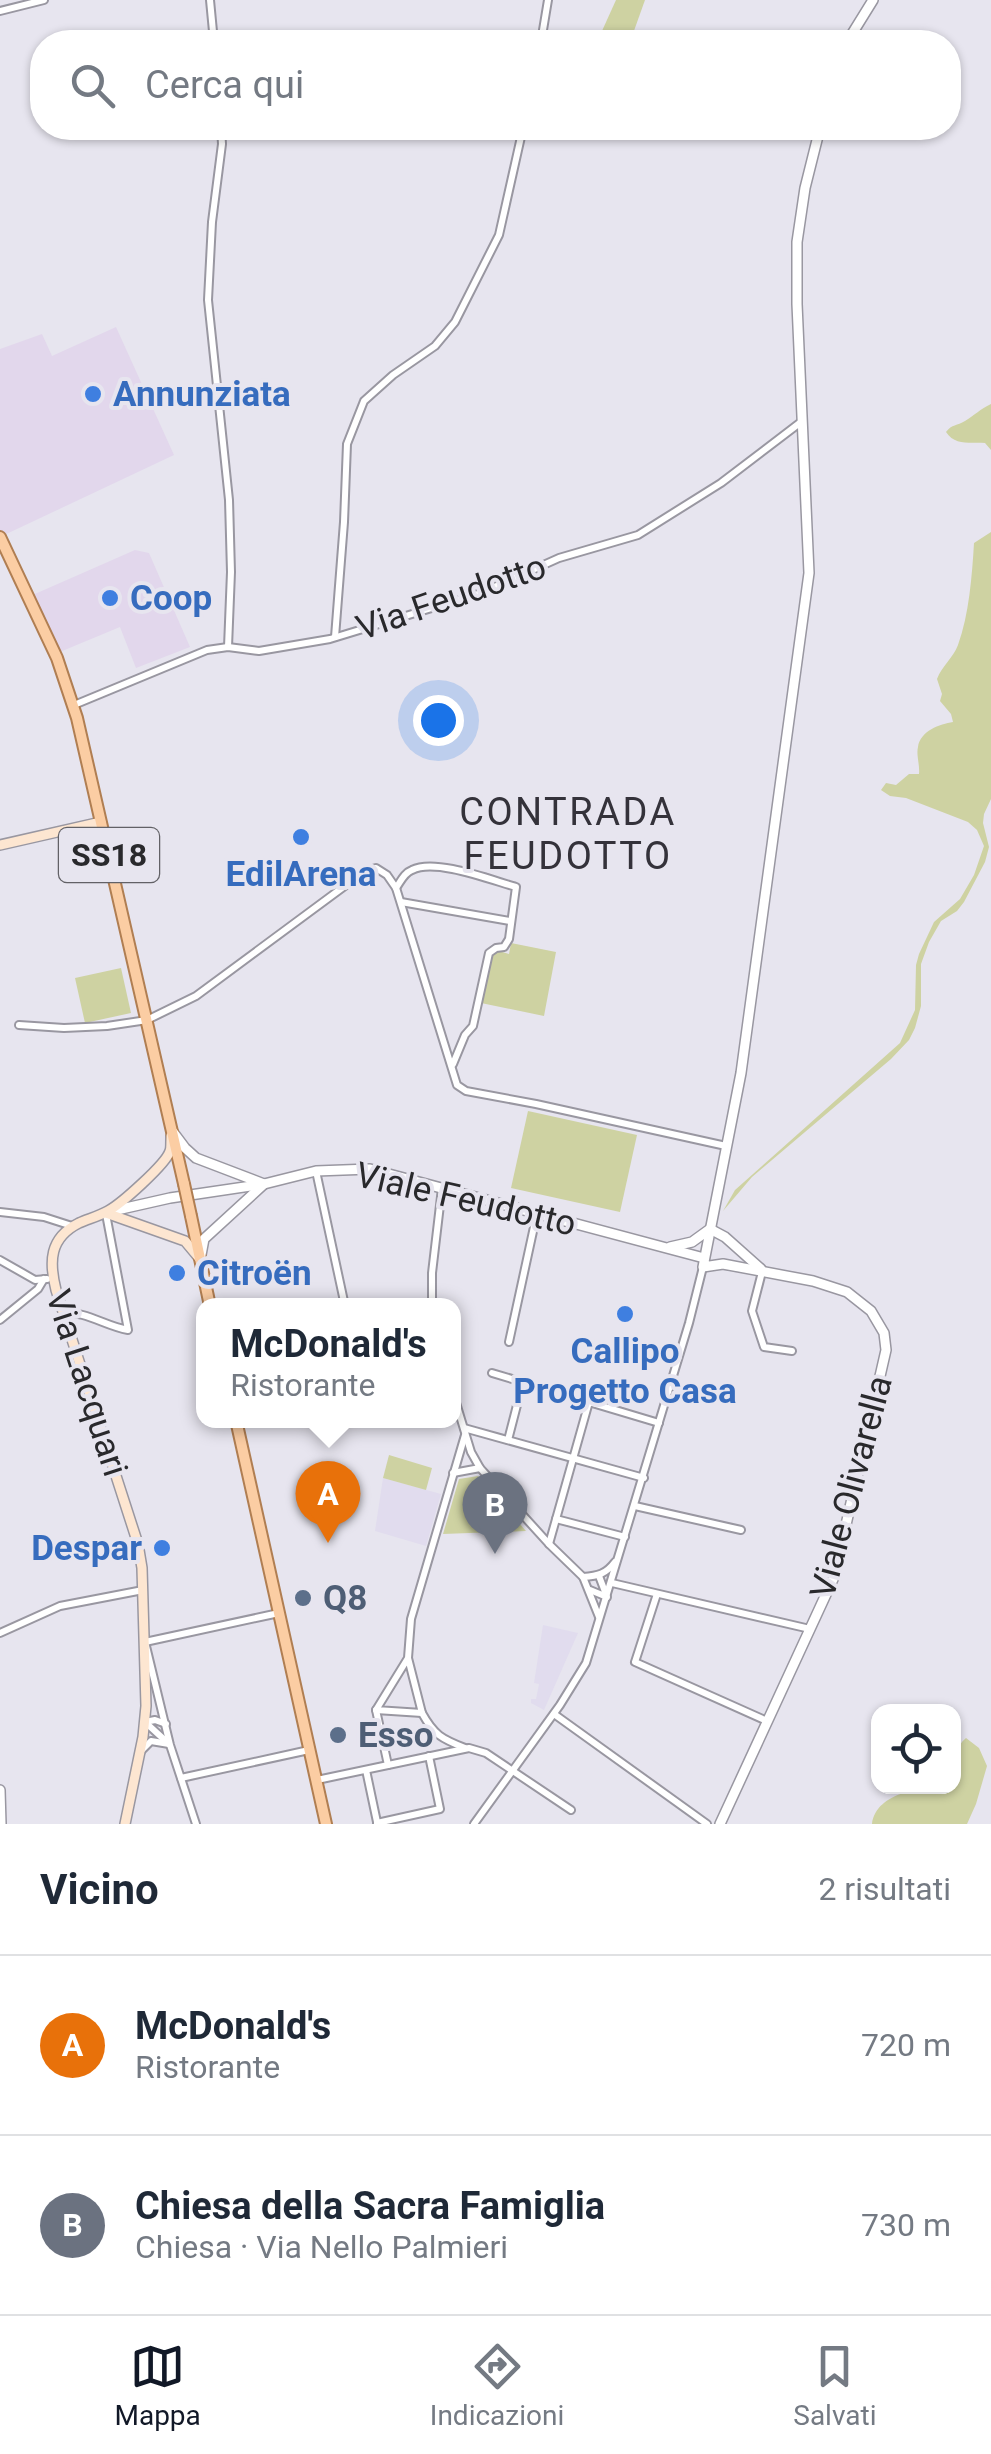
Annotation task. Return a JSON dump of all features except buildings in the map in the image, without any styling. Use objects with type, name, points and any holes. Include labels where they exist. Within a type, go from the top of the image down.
[{"type":"main road","name":"SS18","points":[[0,537],[57,658],[73,706],[148,1020],[208,1298]]},
{"type":"main road","points":[[0,846],[101,822]]},
{"type":"main road","points":[[72,1226],[106,1213],[164,1161],[170,1150],[172,1130]]},
{"type":"main road","points":[[106,1213],[185,1241],[200,1259]]},
{"type":"main road","name":"Via Lacquari","points":[[72,1226],[53,1250],[48,1279],[63,1313],[138,1544],[142,1568],[145,1722],[125,1824]]},
{"type":"main road","points":[[238,1428],[326,1824]]},
{"type":"street","points":[[0,11],[44,0]]},
{"type":"street","points":[[210,0],[213,30]]},
{"type":"street","points":[[543,30],[548,0]]},
{"type":"street","points":[[854,30],[872,0]]},
{"type":"street","points":[[222,140],[208,300],[229,500],[228,648]]},
{"type":"street","points":[[336,637],[347,444],[364,401],[392,375],[436,346],[455,322],[500,235],[521,140]]},
{"type":"street","points":[[474,1824],[586,1663],[689,1323],[710,1229],[741,1073],[809,573],[797,242],[817,140]]},
{"type":"street","name":"Via Feudotto","points":[[73,706],[207,650],[259,651],[336,637],[481,593],[559,558],[638,535],[721,483],[802,422]]},
{"type":"street","points":[[396,888],[406,872],[426,865],[516,887],[509,938],[504,947],[489,953],[473,1026],[452,1066]]},
{"type":"street","points":[[19,1025],[116,1026],[148,1020],[196,996],[365,871],[376,868],[396,888],[457,1085],[466,1091],[726,1146]]},
{"type":"street","points":[[400,902],[510,921]]},
{"type":"street","points":[[172,1130],[196,1158],[264,1184],[204,1240],[200,1259]]},
{"type":"street","name":"Viale Feudotto","points":[[106,1213],[316,1172],[370,1169],[704,1258]]},
{"type":"street","points":[[316,1172],[343,1298]]},
{"type":"street","points":[[432,1298],[442,1188]]},
{"type":"street","points":[[0,1212],[44,1217],[72,1226]]},
{"type":"street","points":[[712,1214],[720,1216],[726,1212]]},
{"type":"street","points":[[63,1313],[76,1312],[128,1330],[106,1213]]},
{"type":"street","points":[[509,1342],[537,1213]]},
{"type":"street","points":[[672,1249],[692,1242],[710,1229]]},
{"type":"street","points":[[710,1229],[762,1271],[752,1311],[764,1348],[792,1351]]},
{"type":"street","points":[[723,1264],[728,1241]]},
{"type":"street","name":"Viale Olivarella","points":[[704,1258],[847,1292],[872,1310],[884,1333],[886,1350],[834,1576],[720,1824]]},
{"type":"street","points":[[0,1260],[35,1280],[48,1279]]},
{"type":"street","points":[[0,1320],[48,1279]]},
{"type":"street","points":[[492,1372],[659,1424]]},
{"type":"street","points":[[508,1440],[523,1382]]},
{"type":"street","points":[[548,1544],[589,1402]]},
{"type":"street","points":[[461,1421],[480,1468],[583,1577],[600,1619]]},
{"type":"street","points":[[464,1431],[644,1478]]},
{"type":"street","points":[[464,1431],[411,1619],[408,1658],[422,1713],[441,1738],[486,1754],[571,1810]]},
{"type":"street","points":[[453,1473],[480,1468]]},
{"type":"street","points":[[635,1506],[741,1530]]},
{"type":"street","points":[[556,1518],[625,1538]]},
{"type":"street","points":[[583,1577],[609,1571],[619,1557]]},
{"type":"street","points":[[599,1576],[607,1597]]},
{"type":"street","points":[[612,1583],[810,1628]]},
{"type":"street","points":[[0,1632],[60,1606],[143,1590]]},
{"type":"street","points":[[589,1590],[607,1597]]},
{"type":"street","points":[[658,1594],[635,1662],[767,1721]]},
{"type":"street","points":[[196,1824],[170,1745],[145,1642],[279,1613]]},
{"type":"street","points":[[388,1765],[376,1710],[408,1658]]},
{"type":"street","points":[[376,1710],[422,1713]]},
{"type":"street","points":[[554,1714],[707,1824]]},
{"type":"street","points":[[145,1722],[166,1724]]},
{"type":"street","points":[[145,1722],[170,1745]]},
{"type":"street","points":[[140,1754],[152,1741],[170,1745]]},
{"type":"street","points":[[316,1780],[466,1749]]},
{"type":"street","points":[[181,1778],[309,1750]]},
{"type":"street","points":[[366,1770],[377,1823],[440,1810],[429,1756]]},
{"type":"street","points":[[0,1790],[0,1824]]},
{"type":"street","points":[[422,1813],[424,1824]]},
{"type":"shaded area","points":[[116,327],[174,455],[0,537],[0,349],[42,334],[52,356]]},
{"type":"shaded area","points":[[135,550],[149,553],[190,647],[136,668],[120,627],[55,654],[28,597]]},
{"type":"shaded area","points":[[383,1478],[441,1494],[426,1546],[375,1531]]},
{"type":"shaded area","points":[[543,1625],[578,1633],[544,1710],[531,1703],[531,1699],[536,1699],[539,1684],[534,1683]]},
{"type":"green space","points":[[616,0],[645,0],[634,30],[602,30]]},
{"type":"green space","points":[[991,404],[991,450],[985,443],[958,441],[946,432],[950,428]]},
{"type":"green space","points":[[991,532],[991,799],[983,823],[989,847],[985,862],[964,902],[941,921],[929,942],[921,964],[921,1006],[909,1040],[752,1177],[723,1211],[735,1190],[900,1043],[915,1010],[919,954],[934,922],[960,899],[974,875],[984,846],[977,830],[968,822],[881,790],[886,783],[896,785],[909,774],[919,774],[922,737],[953,722],[940,701],[937,679],[962,633],[974,543]]},
{"type":"green space","points":[[511,943],[556,952],[544,1016],[481,1003],[492,954],[509,954]]},
{"type":"green space","points":[[121,968],[131,1013],[85,1023],[75,978]]},
{"type":"green space","points":[[528,1111],[637,1135],[620,1212],[511,1188]]},
{"type":"green space","points":[[389,1455],[432,1468],[426,1490],[383,1478]]},
{"type":"green space","points":[[478,1476],[526,1531],[443,1534],[459,1479]]},
{"type":"green space","points":[[966,1738],[979,1748],[987,1766],[967,1824],[872,1824],[883,1804],[901,1794],[961,1794],[961,1743]]},
{"type":"place","name":"Annunziata","points":[[93,394]]},
{"type":"place","name":"Coop","points":[[110,598]]},
{"type":"place","name":"EdilArena","points":[[301,837]]},
{"type":"place","name":"Citroën","points":[[177,1273]]},
{"type":"place","name":"Callipo Progetto Casa","points":[[625,1314]]},
{"type":"place","name":"McDonald's","points":[[328,1543]]},
{"type":"place","name":"Despar","points":[[162,1548]]},
{"type":"place","name":"Chiesa della Sacra Famiglia","points":[[495,1554]]},
{"type":"place","name":"Q8","points":[[303,1598]]},
{"type":"place","name":"Esso","points":[[338,1735]]},
{"type":"district","name":"CONTRADA FEUDOTTO","points":[[568,834]]}]
